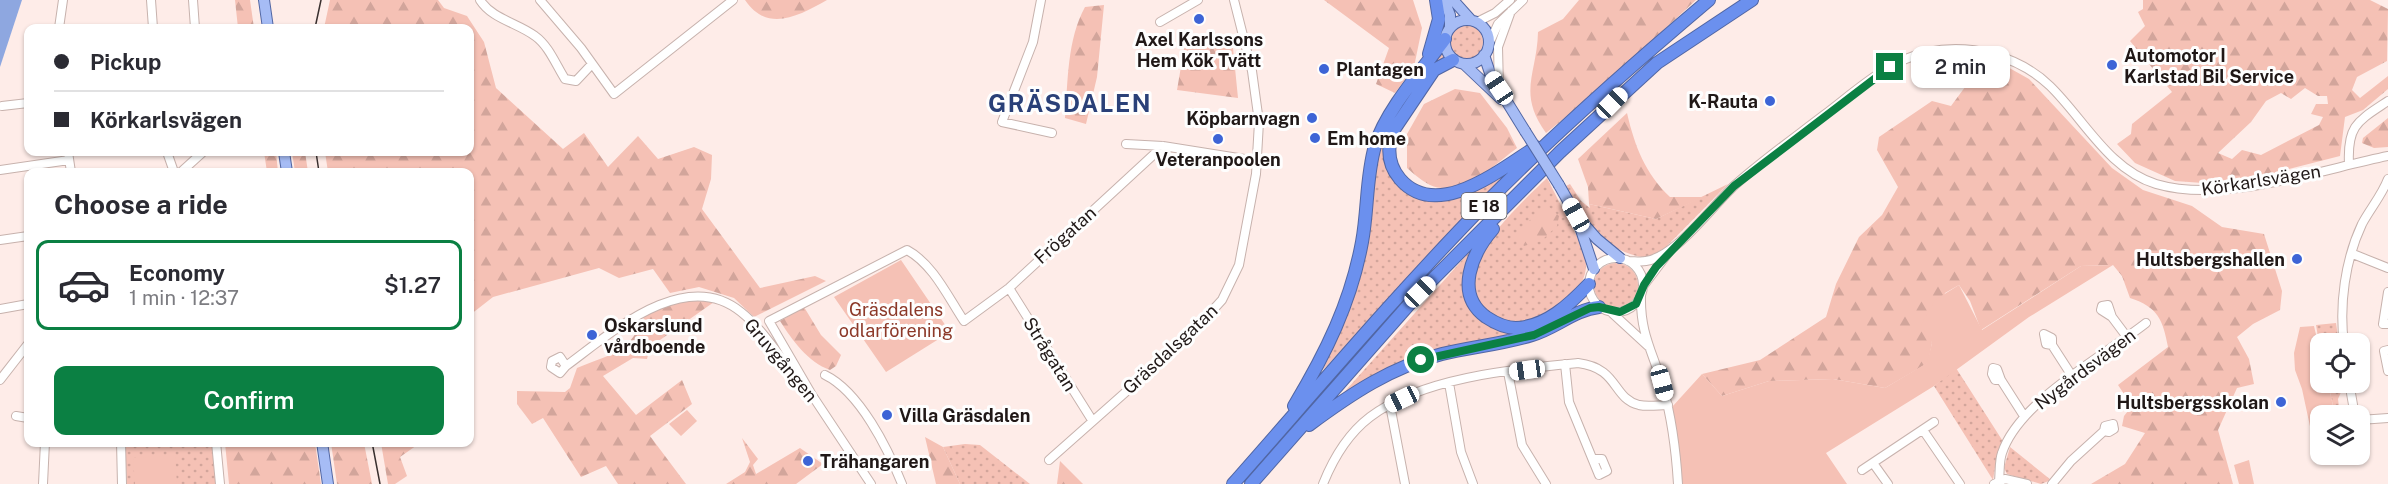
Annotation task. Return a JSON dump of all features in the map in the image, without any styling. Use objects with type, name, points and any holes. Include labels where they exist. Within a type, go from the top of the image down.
[{"type":"highway","points":[[1424,67],[1438,28],[1436,0]]},
{"type":"highway","name":"E 18","points":[[1233,484],[1418,275],[1559,132],[1709,0]]},
{"type":"highway","name":"E 18","points":[[1251,484],[1420,292],[1569,144],[1657,63],[1752,0]]},
{"type":"highway","points":[[1278,433],[1325,353],[1347,302],[1363,241],[1372,158],[1377,140],[1388,118],[1447,33]]},
{"type":"highway","points":[[1459,62],[1439,66],[1425,82],[1402,116],[1389,142],[1392,166],[1410,188],[1429,195],[1464,189],[1491,176],[1559,132]]},
{"type":"highway","points":[[1569,144],[1483,241],[1472,262],[1469,292],[1482,314],[1502,326],[1517,328],[1536,324],[1557,314],[1589,284]]},
{"type":"highway","points":[[1289,440],[1358,390],[1403,367],[1441,354],[1534,335],[1580,312],[1605,309]]},
{"type":"main road","points":[[264,0],[267,24]]},
{"type":"main road","points":[[1443,0],[1450,15],[1446,51],[1500,99],[1524,128]]},
{"type":"main road","points":[[1453,0],[1486,32],[1487,69],[1576,215],[1597,240],[1624,259]]},
{"type":"main road","points":[[1447,33],[1459,21],[1474,21]]},
{"type":"main road","points":[[1459,62],[1472,64],[1486,51]]},
{"type":"main road","points":[[1576,215],[1594,269]]},
{"type":"main road","points":[[323,447],[328,484]]},
{"type":"street","points":[[60,24],[63,0]]},
{"type":"street","points":[[151,0],[153,24]]},
{"type":"street","points":[[194,0],[195,24]]},
{"type":"street","points":[[480,0],[486,9],[535,36],[550,53],[565,79],[576,81],[592,64]]},
{"type":"street","points":[[540,0],[592,64],[611,93],[620,92],[733,0]]},
{"type":"street","points":[[1041,0],[1033,42],[1002,122],[1052,133]]},
{"type":"street","points":[[1160,22],[1198,0]]},
{"type":"street","name":"Gräsdalsgatan","points":[[1049,460],[1189,336],[1222,300],[1239,265],[1257,161],[1258,122],[1255,92],[1234,0]]},
{"type":"street","points":[[1474,21],[1491,15],[1510,0]]},
{"type":"street","points":[[1486,51],[1498,24],[1523,0]]},
{"type":"street","points":[[1499,88],[1498,47],[1511,11]]},
{"type":"street","name":"Körkarlsvägen","points":[[1644,285],[1676,245],[1734,186],[1874,77],[1910,57],[1952,48],[1990,53],[2028,71],[2049,86],[2114,159],[2154,183],[2187,191],[2222,190],[2388,156]]},
{"type":"street","points":[[2349,164],[2348,142],[2353,128],[2388,101]]},
{"type":"street","points":[[2,106],[24,103]]},
{"type":"street","points":[[1126,144],[1163,146],[1257,161]]},
{"type":"street","name":"Frögatan","points":[[812,395],[769,321],[907,250],[917,256],[964,321],[1009,288],[1163,146]]},
{"type":"street","points":[[0,170],[69,156]]},
{"type":"street","points":[[190,168],[200,156]]},
{"type":"street","points":[[2343,333],[2343,288],[2353,254],[2363,223],[2388,179]]},
{"type":"street","points":[[0,240],[24,237]]},
{"type":"street","name":"Körkarlsvägen","points":[[1624,259],[1648,261],[1676,245]]},
{"type":"street","points":[[2353,254],[2388,268]]},
{"type":"street","points":[[1649,348],[1590,293],[1589,284],[1594,269],[1606,260],[1624,259],[1639,271],[1644,285],[1640,320],[1668,405],[1676,448],[1678,484]]},
{"type":"street","name":"Strågatan","points":[[1009,288],[1092,420]]},
{"type":"street","points":[[2388,292],[2383,324],[2388,324]]},
{"type":"street","name":"Gruvgången","points":[[566,366],[644,309],[668,302],[712,296],[741,311],[812,395],[871,484]]},
{"type":"street","points":[[1605,309],[1629,310],[1641,296]]},
{"type":"street","points":[[0,309],[24,305]]},
{"type":"street","points":[[2112,317],[2127,338]]},
{"type":"street","name":"Nygårdsvägen","points":[[1996,482],[2002,453],[2024,416],[2072,376],[2146,323]]},
{"type":"street","points":[[2052,345],[2072,376]]},
{"type":"street","points":[[0,380],[24,349]]},
{"type":"street","points":[[2388,350],[2384,351],[2388,371]]},
{"type":"street","points":[[1323,484],[1339,452],[1370,417],[1390,405],[1449,383],[1508,372],[1578,363],[1599,367],[1631,402],[1641,406],[1668,405]]},
{"type":"street","points":[[1565,364],[1569,402],[1593,459]]},
{"type":"street","points":[[1508,372],[1522,445],[1546,484]]},
{"type":"street","points":[[825,375],[847,389],[892,460],[902,484]]},
{"type":"street","points":[[2001,380],[2024,416]]},
{"type":"street","points":[[1449,383],[1461,452],[1473,484]]},
{"type":"street","points":[[1390,405],[1405,484]]},
{"type":"street","points":[[16,416],[24,417]]},
{"type":"street","points":[[2370,419],[2388,418]]},
{"type":"street","points":[[1862,470],[1934,422]]},
{"type":"street","points":[[1923,430],[1959,484]]},
{"type":"street","points":[[2052,484],[2071,461],[2104,432]]},
{"type":"street","points":[[43,484],[45,447]]},
{"type":"street","points":[[121,447],[122,484]]},
{"type":"street","points":[[216,447],[220,484]]},
{"type":"street","points":[[1874,463],[1888,484]]},
{"type":"street","points":[[1996,482],[2027,484]]},
{"type":"green space","points":[[235,0],[250,0],[253,24],[238,24]]},
{"type":"green space","points":[[330,0],[438,0],[444,8],[467,16],[472,24],[325,24]]},
{"type":"green space","points":[[745,0],[827,0],[795,16],[773,19],[754,10]]},
{"type":"green space","points":[[1324,0],[1413,0],[1422,28],[1414,67],[1395,93],[1376,84],[1389,48]]},
{"type":"green space","points":[[1579,0],[1696,0],[1599,90],[1546,133],[1537,119],[1530,94],[1538,32],[1563,19]]},
{"type":"green space","points":[[2143,0],[2370,0],[2388,9],[2387,61],[2357,77],[2352,90],[2360,98],[2388,76],[2388,89],[2363,110],[2345,117],[2340,156],[2230,184],[2175,181],[2135,163],[2117,144],[2131,134],[2132,124],[2172,92],[2130,41],[2145,26],[2138,12],[2143,9]],"holes":[[[2305,88],[2318,96],[2327,96],[2328,104],[2316,104],[2311,114],[2323,117],[2319,125],[2261,155],[2242,150],[2232,159],[2218,153],[2251,122],[2266,101],[2281,93],[2291,99]]]},
{"type":"green space","points":[[1104,5],[1097,77],[1086,124],[1065,118],[1069,61],[1075,33],[1085,7]]},
{"type":"green space","points":[[1466,25],[1478,30],[1483,42],[1478,54],[1466,59],[1454,54],[1449,42],[1454,30]]},
{"type":"green space","points":[[474,27],[484,42],[496,88],[563,149],[584,133],[608,167],[638,136],[658,159],[694,147],[712,155],[711,179],[702,209],[760,288],[815,276],[826,281],[754,317],[734,298],[699,287],[670,293],[653,269],[619,278],[599,268],[493,297],[474,312],[474,168],[327,168],[326,156],[474,156]]},
{"type":"green space","points":[[1185,43],[1233,48],[1238,98],[1177,90]]},
{"type":"green space","points":[[1440,50],[1445,59],[1400,112],[1386,134],[1383,150],[1388,168],[1406,192],[1419,199],[1432,201],[1461,196],[1502,178],[1323,370],[1351,306],[1360,272],[1376,157],[1389,122]]},
{"type":"green space","points":[[1985,60],[2004,65],[2029,79],[2112,168],[2143,190],[2192,206],[2222,227],[2264,234],[2282,291],[2280,310],[2253,324],[2237,337],[2249,359],[2254,384],[2237,388],[2218,430],[2233,484],[2091,484],[2125,464],[2145,433],[2122,426],[2124,416],[2132,406],[2118,385],[2168,347],[2158,316],[2147,306],[2130,298],[2122,276],[2113,265],[2081,266],[1981,330],[1970,301],[1959,285],[1945,293],[1930,337],[1932,343],[1928,363],[1885,388],[1833,379],[1769,381],[1722,396],[1702,374],[1760,360],[1826,317],[1836,284],[1859,237],[1882,215],[1898,187],[1877,150],[1879,137],[1932,101],[1951,106]]},
{"type":"green space","points":[[1455,89],[1480,93],[1507,128],[1517,148],[1477,178],[1465,184],[1442,188],[1430,185],[1407,168],[1407,134],[1424,104]]},
{"type":"green space","points":[[1627,113],[1642,159],[1661,188],[1670,197],[1703,197],[1656,219],[1589,204],[1588,187],[1578,159]]},
{"type":"green space","points":[[2388,118],[2388,147],[2374,148],[2362,143],[2363,138]]},
{"type":"green space","points":[[265,156],[276,156],[278,168],[266,168]]},
{"type":"green space","points":[[293,156],[306,156],[307,168],[294,168]]},
{"type":"green space","points":[[1547,178],[1586,254],[1586,269],[1582,281],[1567,300],[1519,325],[1485,315],[1473,289],[1473,275],[1478,260],[1498,229]]},
{"type":"green space","points":[[1570,184],[1581,201],[1590,208],[1589,204],[1656,219],[1728,184],[1666,247],[1648,258],[1620,250],[1598,233],[1566,186]]},
{"type":"green space","points":[[1549,207],[1559,216],[1557,226],[1541,241],[1524,246],[1518,236],[1527,222]]},
{"type":"green space","points":[[1473,248],[1465,279],[1468,306],[1485,324],[1500,330],[1518,333],[1518,336],[1467,344],[1339,398]]},
{"type":"green space","name":"Gräsdalens odlarförening","points":[[901,260],[950,332],[886,372],[834,297]]},
{"type":"green space","points":[[1616,263],[1631,270],[1638,285],[1631,300],[1616,307],[1601,300],[1594,285],[1601,270]]},
{"type":"green space","points":[[2113,265],[2029,317],[1934,386],[1826,453],[1847,484],[1681,484],[1679,448],[1672,407],[1702,374],[1722,396],[1769,381],[1833,379],[1885,388],[1927,363],[1932,343],[1921,325],[1935,300],[1959,285],[1982,330],[2081,266]]},
{"type":"green space","points":[[710,298],[714,302],[650,347],[647,359],[633,358],[603,376],[636,415],[682,380],[692,404],[650,436],[686,484],[618,484],[606,466],[581,477],[543,418],[532,424],[517,404],[517,391],[565,392],[570,388],[577,368],[611,354],[627,344],[646,313],[666,305]]},
{"type":"green space","points":[[804,307],[821,335],[841,355],[836,366],[830,370],[808,356],[795,343],[780,321]]},
{"type":"green space","points":[[2336,323],[2338,333],[2317,333],[2316,325]]},
{"type":"green space","points":[[2314,326],[2316,333],[2310,333],[2310,393],[2330,393],[2333,405],[2310,405],[2310,426],[2302,389],[2295,370],[2294,353],[2300,327]]},
{"type":"green space","points":[[1956,368],[2004,443],[1997,455],[1993,480],[1934,386]]},
{"type":"green space","points":[[2330,393],[2341,393],[2339,405],[2333,405]]},
{"type":"green space","points":[[687,410],[697,421],[681,436],[669,424]]},
{"type":"green space","points":[[925,437],[943,447],[960,484],[936,484]]},
{"type":"green space","points":[[742,438],[758,459],[753,465],[756,474],[800,448],[823,464],[796,484],[726,484],[745,472],[750,462]]},
{"type":"green space","points":[[965,444],[980,445],[1030,484],[960,484],[943,447]]},
{"type":"green space","points":[[125,447],[213,447],[217,484],[127,484]]},
{"type":"green space","points":[[225,447],[316,447],[321,484],[229,484]]},
{"type":"green space","points":[[332,447],[365,447],[372,484],[337,484]]},
{"type":"green space","points":[[382,447],[414,447],[400,457],[407,476],[395,484],[388,484]]},
{"type":"green space","points":[[2010,447],[2051,480],[2041,484],[2007,474],[2004,468]]},
{"type":"green space","points":[[175,455],[177,484],[135,484],[133,458]]},
{"type":"green space","points":[[2249,460],[2254,484],[2239,484],[2234,465]]},
{"type":"green space","points":[[1060,461],[1083,484],[1057,484]]},
{"type":"water","points":[[0,0],[22,0],[0,67]]},
{"type":"railway","points":[[316,24],[321,0]]},
{"type":"railway","points":[[317,156],[318,168]]},
{"type":"railway","points":[[373,447],[380,484]]},
{"type":"place","name":"Axel Karlssons Hem Kök Tvätt","points":[[1199,19]]},
{"type":"place","name":"Automotor I Karlstad Bil Service","points":[[2112,65]]},
{"type":"place","name":"Plantagen","points":[[1324,69]]},
{"type":"place","name":"K-Rauta","points":[[1770,101]]},
{"type":"place","name":"Köpbarnvagn","points":[[1312,118]]},
{"type":"place","name":"Em home","points":[[1315,138]]},
{"type":"place","name":"Veteranpoolen","points":[[1218,139]]},
{"type":"place","name":"Hultsbergshallen","points":[[2297,259]]},
{"type":"place","name":"Oskarslund vårdboende","points":[[592,335]]},
{"type":"place","name":"Hultsbergsskolan","points":[[2281,402]]},
{"type":"place","name":"Villa Gräsdalen","points":[[887,415]]},
{"type":"place","name":"Trähangaren","points":[[808,461]]},
{"type":"district","name":"GRÄSDALEN","points":[[1070,103]]},
{"type":"route","points":[[1421,360],[1534,335],[1590,308],[1599,307],[1611,312],[1629,310],[1636,304],[1644,285],[1656,267],[1734,186],[1890,67]]}]
